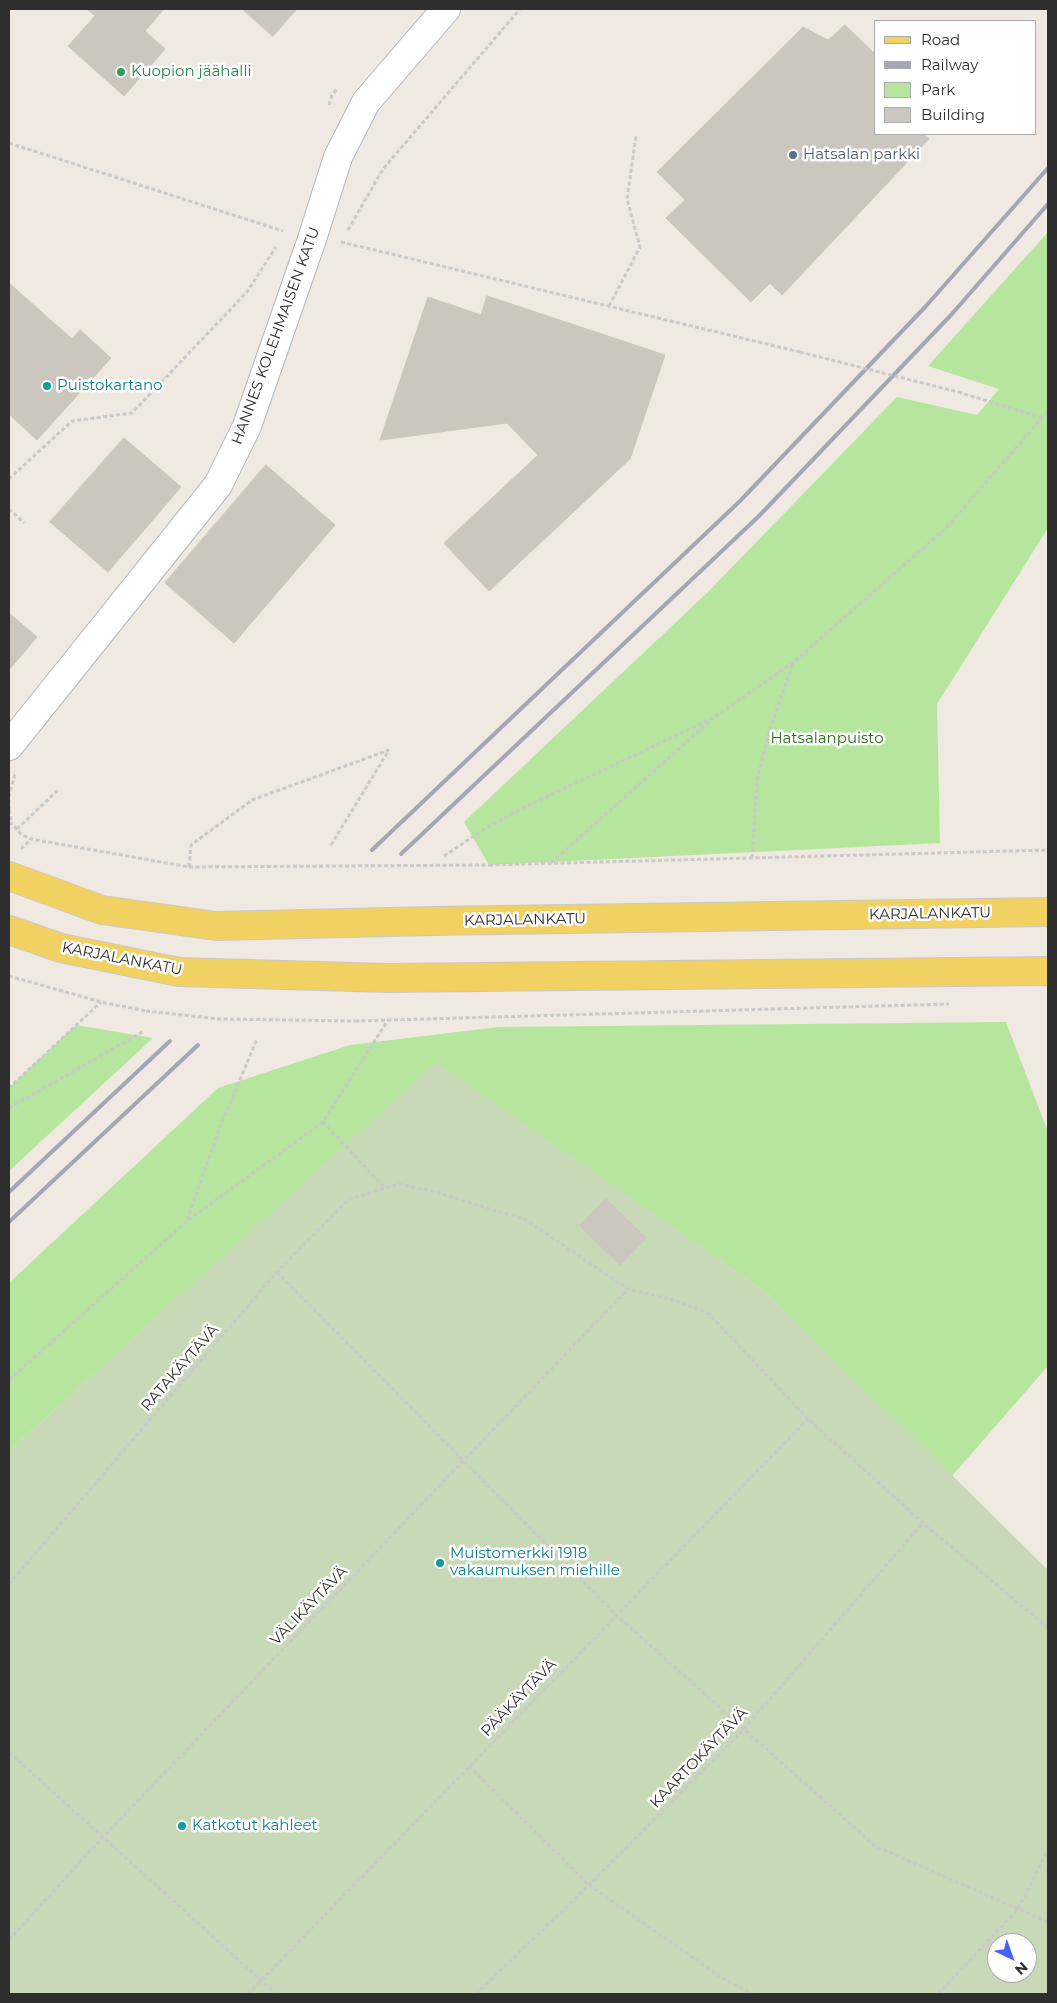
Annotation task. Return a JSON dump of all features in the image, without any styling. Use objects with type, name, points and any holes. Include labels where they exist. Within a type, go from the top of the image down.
[{"type":"main road","name":"KARJALANKATU","points":[[9,876],[102,910],[216,926],[1048,912]]},
{"type":"main road","name":"KARJALANKATU","points":[[9,930],[61,948],[178,972],[388,978],[1048,971]]},
{"type":"street","name":"HANNES KOLEHMAISEN KATU","points":[[9,746],[218,485],[247,426],[312,239],[338,157],[366,102],[446,9]]},
{"type":"path","points":[[342,242],[383,169],[520,9]]},
{"type":"path","points":[[609,306],[640,247],[627,200],[636,136]]},
{"type":"path","points":[[9,143],[286,231],[247,292],[132,413],[72,421],[9,480]]},
{"type":"path","points":[[312,239],[342,242],[800,352],[958,392],[1044,418]]},
{"type":"path","points":[[551,863],[713,718],[794,662],[947,527],[1044,418],[1048,411]]},
{"type":"path","points":[[9,510],[24,523]]},
{"type":"path","points":[[752,858],[757,780],[775,713],[794,662]]},
{"type":"path","points":[[444,856],[486,828],[523,808],[713,718]]},
{"type":"path","points":[[189,867],[191,845],[252,800],[389,750],[331,845]]},
{"type":"path","points":[[17,829],[58,790]]},
{"type":"path","points":[[9,810],[10,824],[21,834],[31,839],[189,867],[489,865],[1048,850]]},
{"type":"path","points":[[9,976],[100,1002],[146,1012],[220,1019],[388,1020],[950,1004]]},
{"type":"path","points":[[9,1088],[100,1002]]},
{"type":"path","points":[[9,1380],[187,1221],[323,1122],[388,1020]]},
{"type":"path","points":[[9,1108],[144,1031]]},
{"type":"path","points":[[187,1221],[220,1127],[257,1039]]},
{"type":"path","points":[[323,1122],[385,1188]]},
{"type":"path","name":"RATAKÄYTÄVÄ","points":[[9,1584],[277,1272],[349,1199],[399,1184],[439,1193],[526,1220],[628,1289]]},
{"type":"path","points":[[277,1272],[616,1615],[874,1846],[1048,1922]]},
{"type":"path","points":[[628,1289],[673,1300],[708,1313],[808,1418],[923,1523],[1048,1628]]},
{"type":"path","name":"VÄLIKÄYTÄVÄ","points":[[9,1940],[103,1837],[628,1289]]},
{"type":"path","name":"PÄÄKÄYTÄVÄ","points":[[248,1994],[808,1418]]},
{"type":"path","name":"KAARTOKÄYTÄVÄ","points":[[476,1994],[589,1886],[743,1730],[923,1523]]},
{"type":"path","points":[[9,1752],[276,1994]]},
{"type":"path","points":[[469,1766],[589,1886],[722,1978],[753,1994]]},
{"type":"path","points":[[938,1994],[1018,1909],[1048,1849]]},
{"type":"green space","name":"Hatsalanpuisto","points":[[1048,232],[1048,528],[937,704],[940,843],[489,865],[464,822],[708,592],[897,397],[977,415],[999,389],[928,366]]},
{"type":"green space","points":[[1006,1022],[1048,1132],[1048,1366],[952,1476],[767,1293],[436,1063],[9,1451],[9,1283],[218,1088],[350,1045],[499,1027]]},
{"type":"green space","points":[[76,1025],[153,1038],[9,1171],[9,1088]]},
{"type":"green space","points":[[436,1062],[767,1293],[1048,1570],[1048,1994],[9,1994],[9,1451]]},
{"type":"building","name":"Kuopion jäähalli","points":[[87,9],[164,9],[145,31],[165,49],[124,96],[68,46],[95,16]]},
{"type":"building","name":"Kuopion jäähalli","points":[[242,9],[297,9],[273,36]]},
{"type":"building","name":"Hatsalan parkki","points":[[845,25],[874,53],[874,135],[924,135],[929,139],[782,295],[770,283],[751,302],[666,218],[685,200],[657,172],[803,27],[828,40]]},
{"type":"building","name":"Puistokartano","points":[[9,283],[72,339],[80,330],[111,358],[37,440],[9,414]]},
{"type":"building","points":[[487,296],[665,355],[630,459],[489,591],[444,543],[538,455],[507,423],[380,440],[428,297],[481,315]]},
{"type":"building","points":[[124,438],[181,487],[108,572],[50,522]]},
{"type":"building","points":[[266,465],[335,525],[234,643],[165,583]]},
{"type":"building","points":[[9,613],[37,637],[9,670]]},
{"type":"building","points":[[606,1199],[646,1238],[620,1265],[580,1226]]},
{"type":"railway","points":[[372,850],[740,501],[926,306],[1048,168]]},
{"type":"railway","points":[[401,854],[759,516],[951,315],[1048,204]]},
{"type":"railway","points":[[9,1192],[170,1041]]},
{"type":"railway","points":[[9,1222],[198,1045]]},
{"type":"place","name":"Kuopion jäähalli","points":[[121,72]]},
{"type":"place","name":"Hatsalan parkki","points":[[793,155]]},
{"type":"place","name":"Puistokartano","points":[[47,386]]},
{"type":"place","name":"Muistomerkki 1918 vakaumuksen miehille","points":[[440,1563]]},
{"type":"place","name":"Katkotut kahleet","points":[[182,1826]]}]
